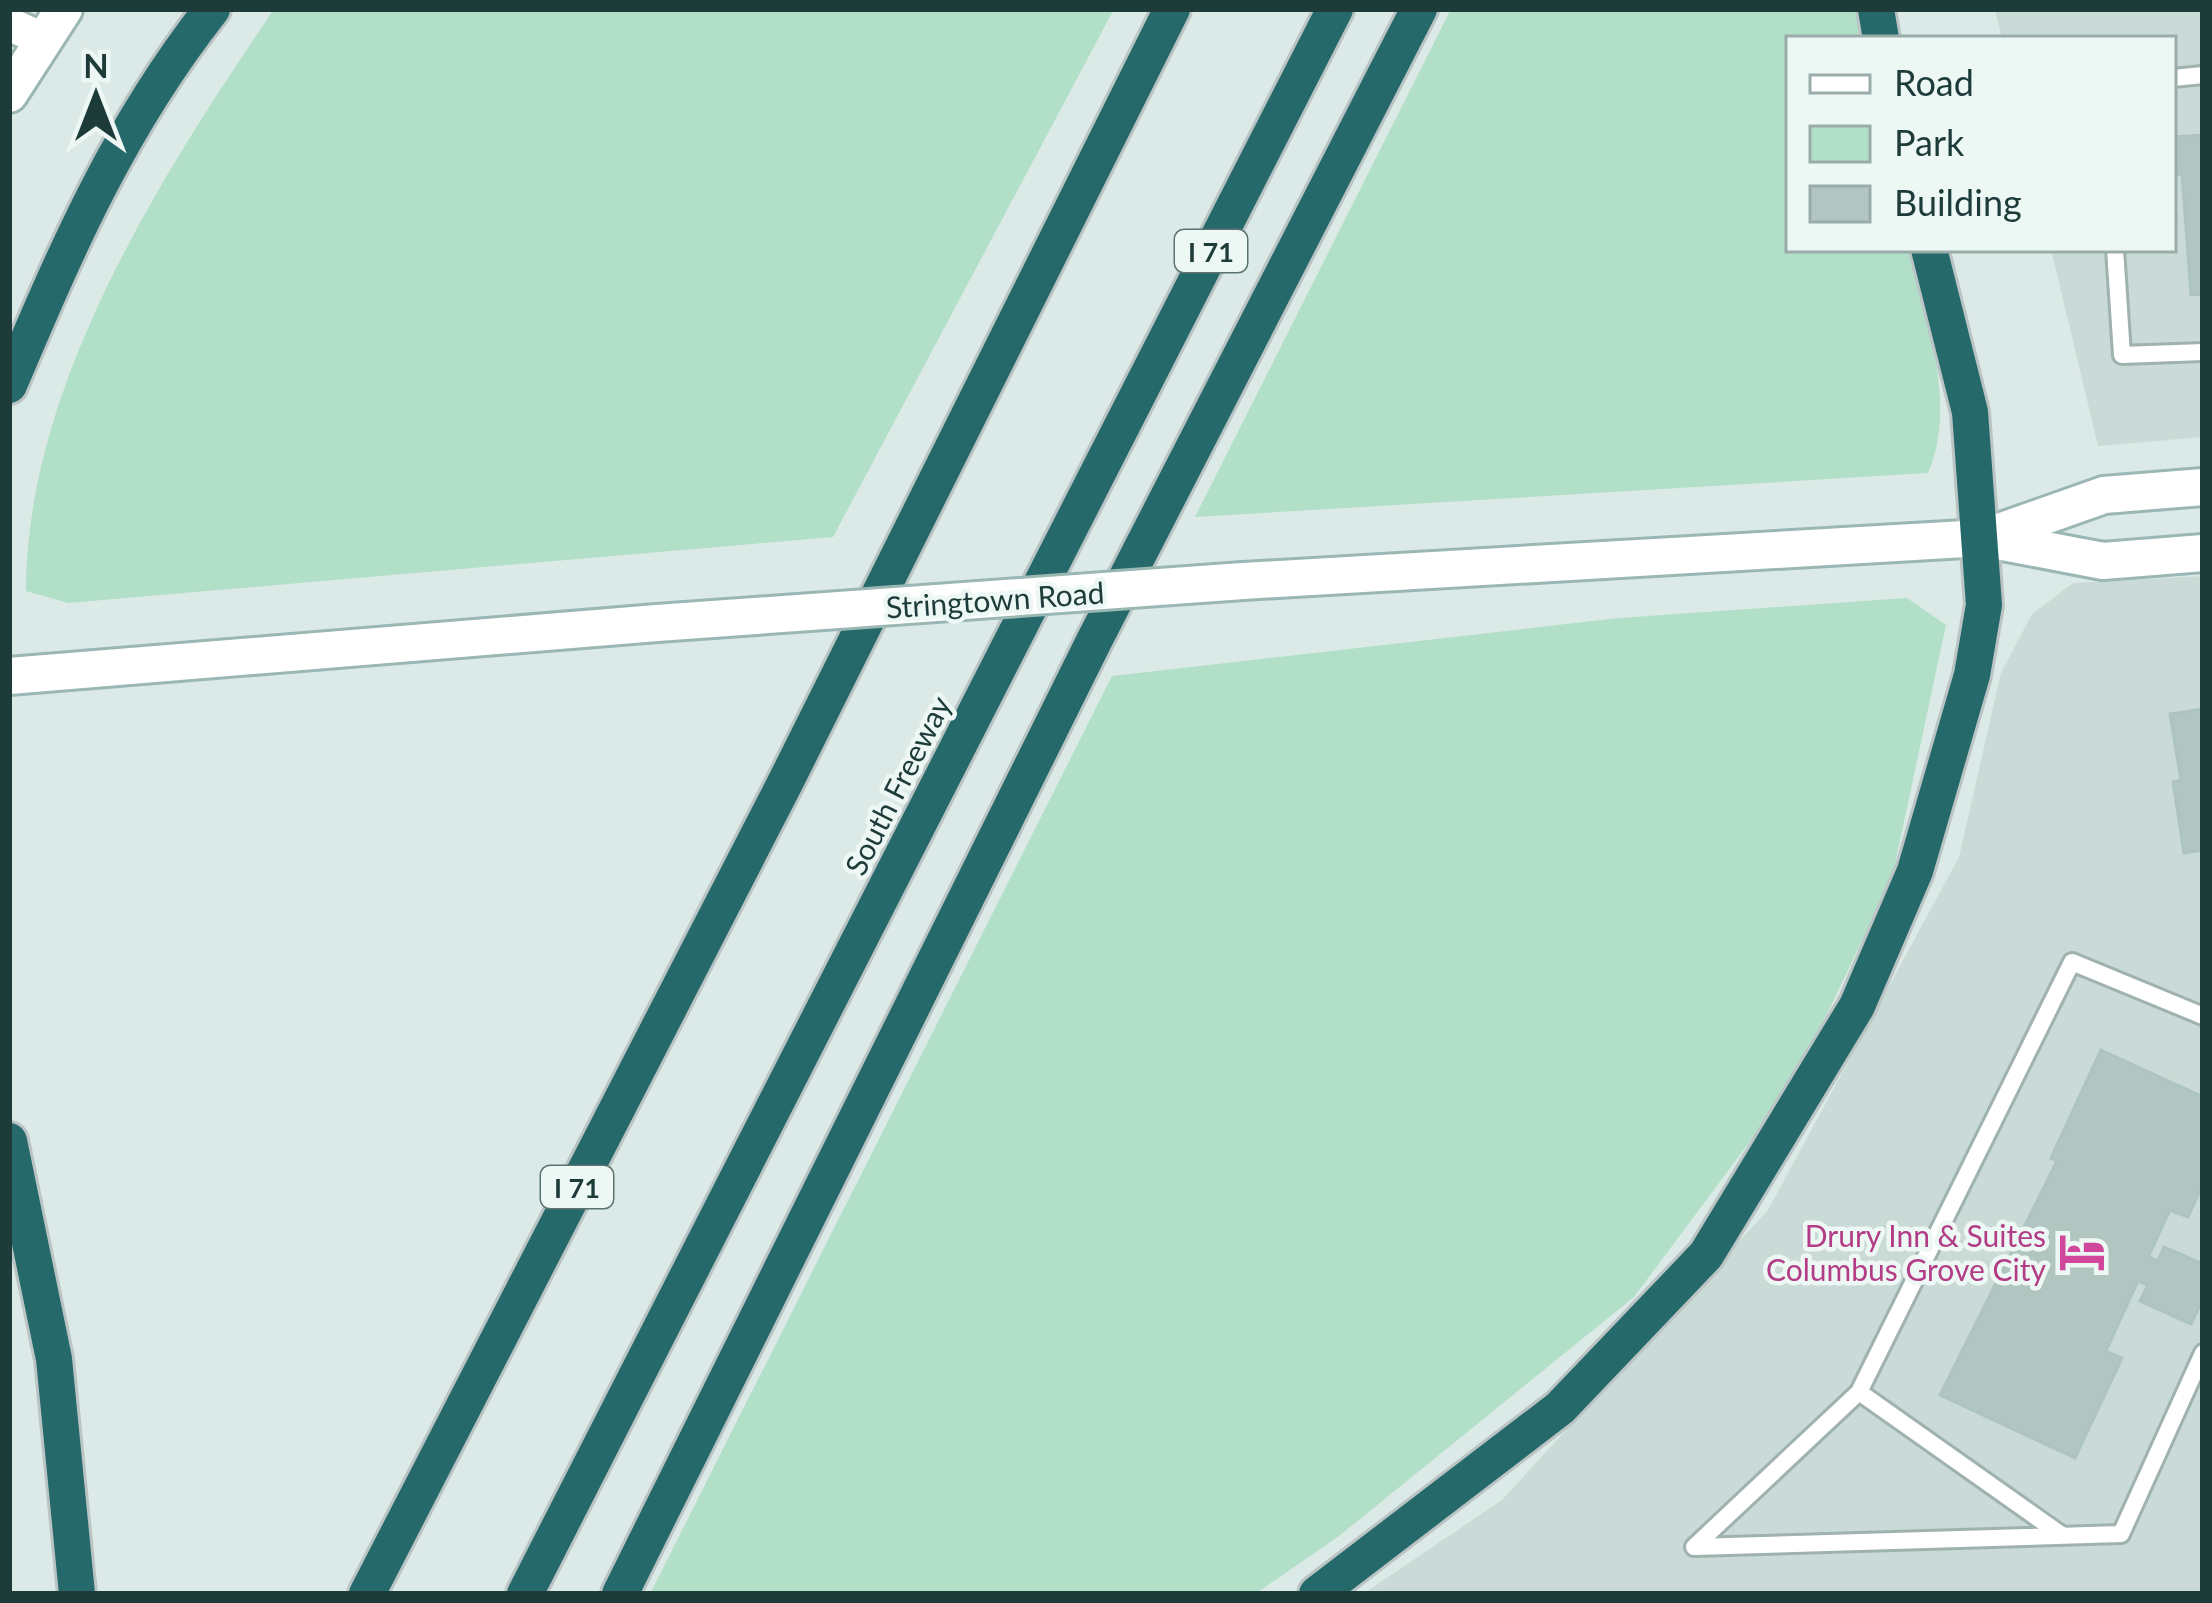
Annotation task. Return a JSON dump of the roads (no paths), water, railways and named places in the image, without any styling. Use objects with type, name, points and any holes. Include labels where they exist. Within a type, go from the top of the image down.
[{"type":"highway","points":[[9,385],[87,200],[154,85],[212,9]]},
{"type":"highway","name":"I 71","points":[[367,1594],[786,781],[1172,9]]},
{"type":"highway","name":"South Freeway","points":[[525,1594],[1335,9]]},
{"type":"highway","name":"I 71","points":[[620,1594],[1095,639],[1419,9]]},
{"type":"highway","points":[[1316,1594],[1560,1408],[1706,1255],[1857,1006],[1915,871],[1972,674],[1984,605],[1970,412],[1930,252]]},
{"type":"highway","points":[[9,1141],[54,1359],[77,1594]]},
{"type":"main road","points":[[9,94],[26,32],[64,9]]},
{"type":"main road","name":"Stringtown Road","points":[[1982,538],[2104,495],[2203,487]]},
{"type":"main road","name":"Stringtown Road","points":[[9,676],[1243,581],[1982,538],[2103,561],[2203,554]]},
{"type":"lane","points":[[2114,252],[2122,356],[2203,352]]},
{"type":"lane","points":[[2203,1016],[2072,962],[1859,1392],[1694,1547],[2122,1534],[2203,1353]]},
{"type":"lane","points":[[1859,1392],[2063,1536]]},
{"type":"place","name":"Drury Inn & Suites Columbus Grove City","points":[[2082,1252]]}]
